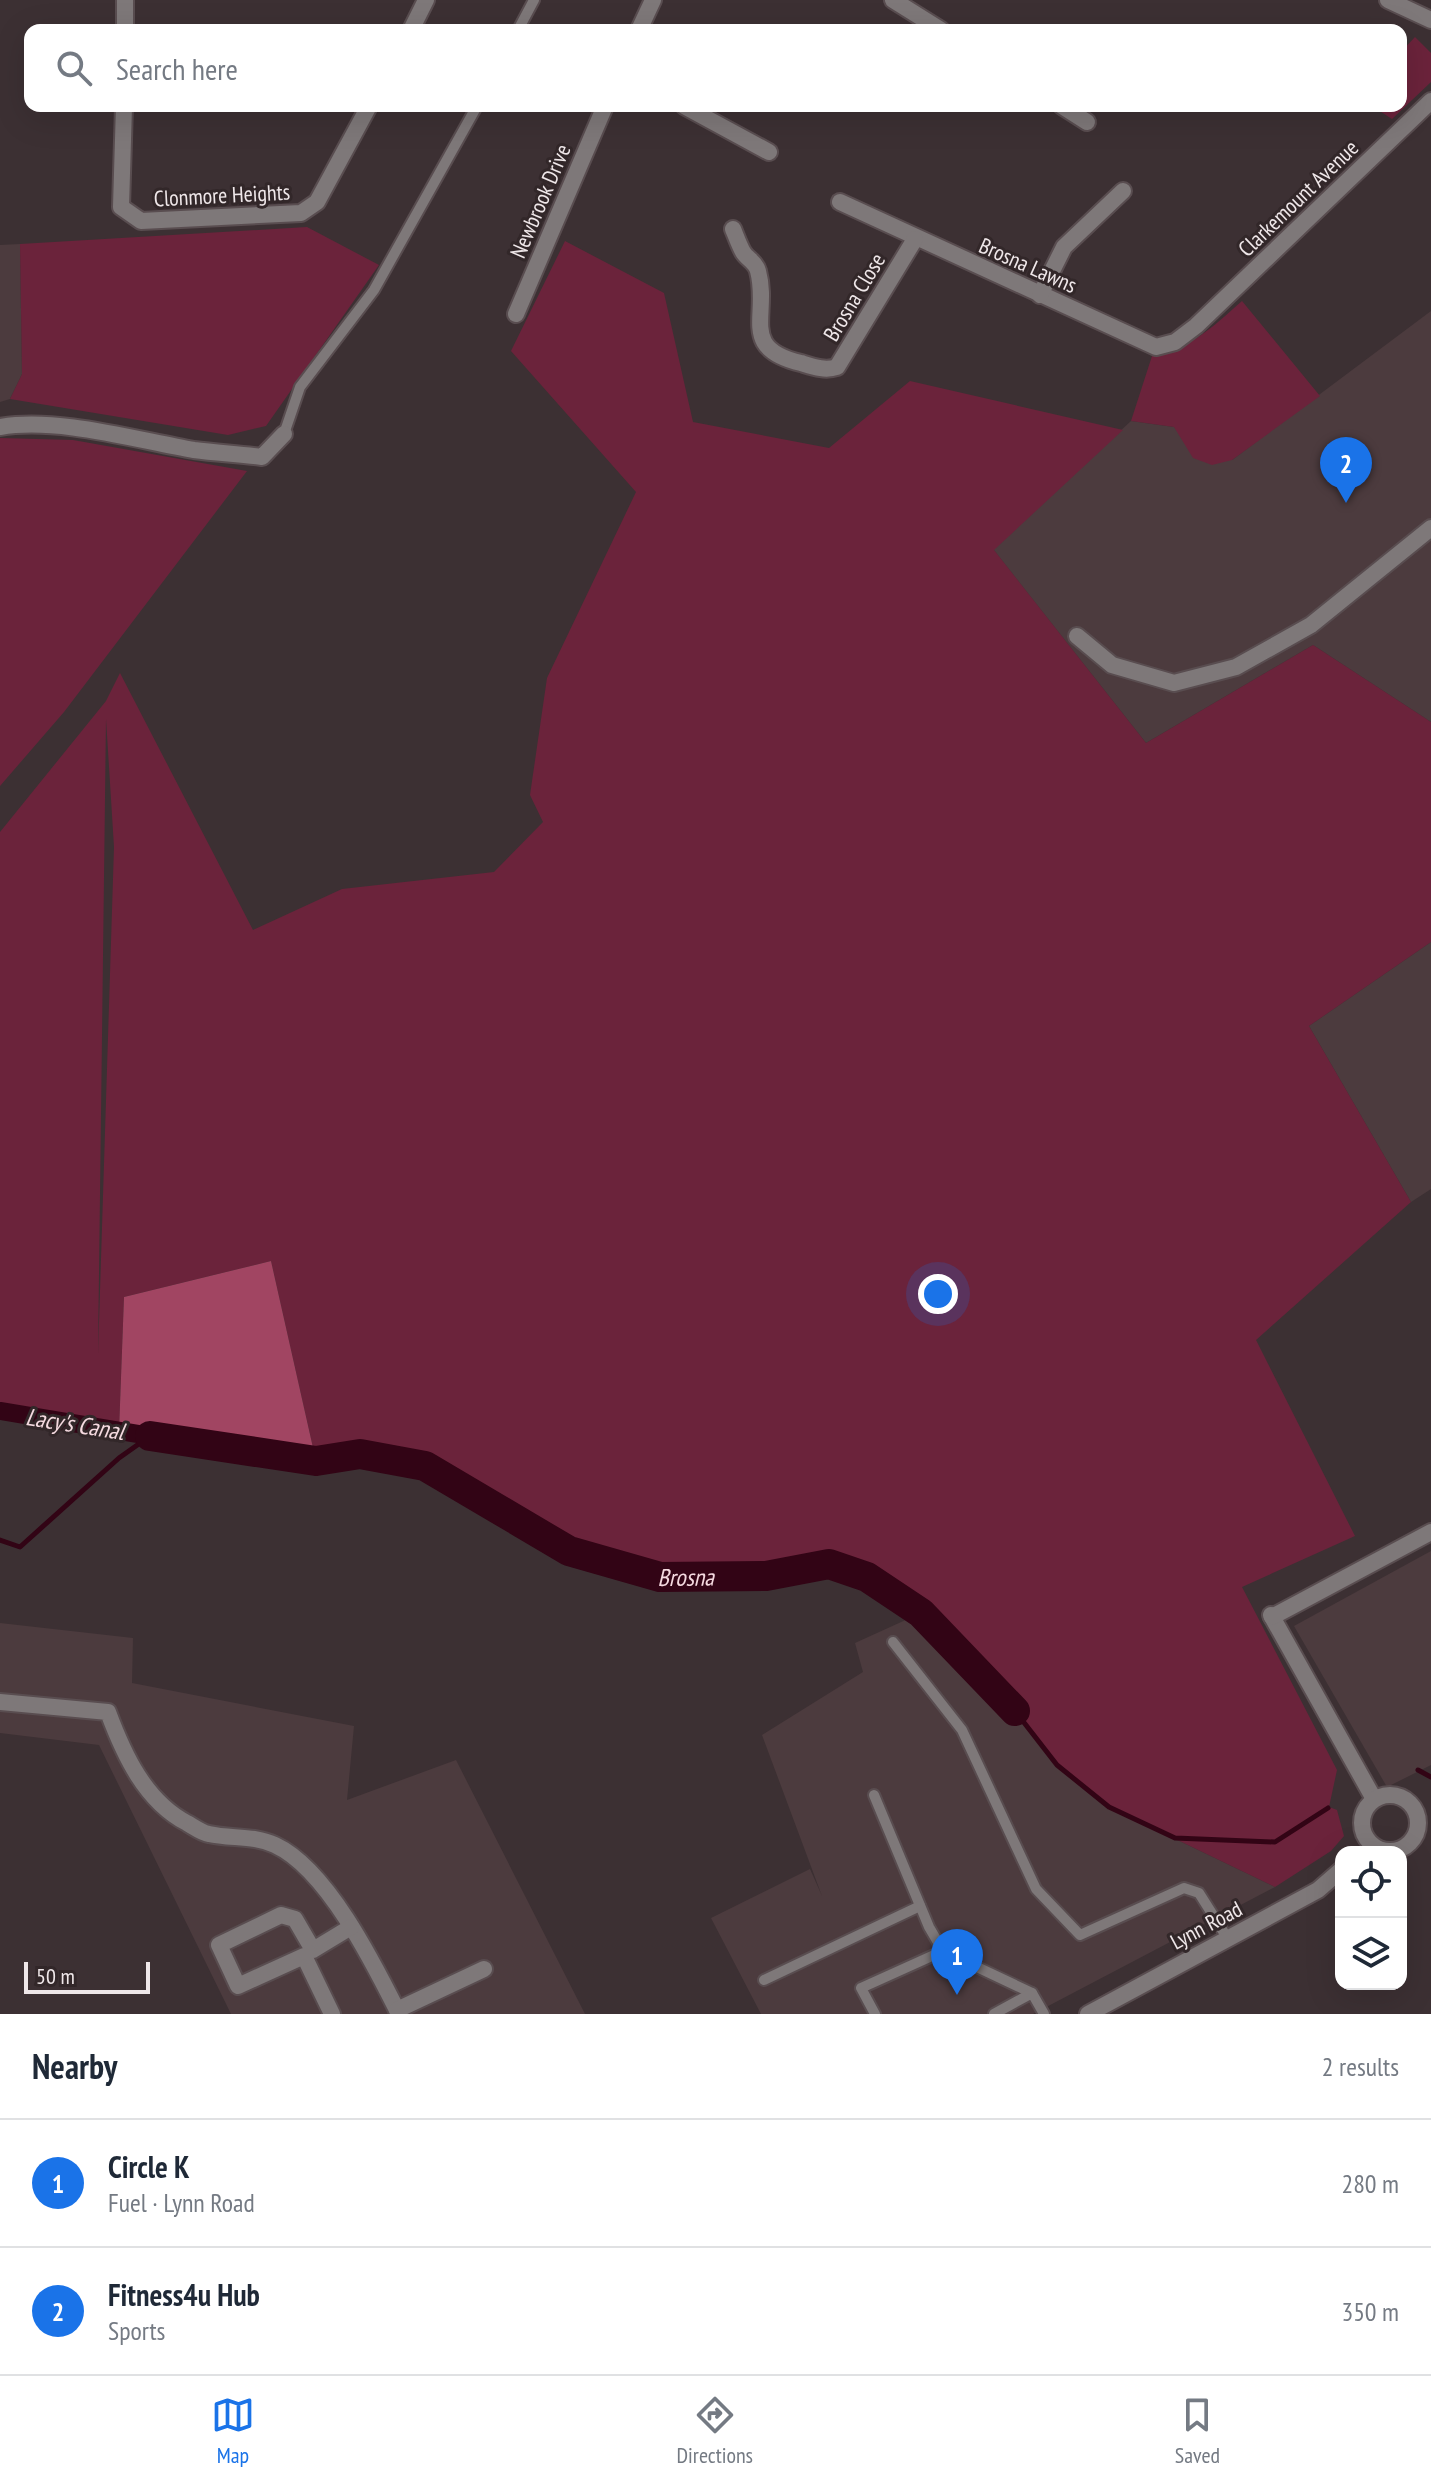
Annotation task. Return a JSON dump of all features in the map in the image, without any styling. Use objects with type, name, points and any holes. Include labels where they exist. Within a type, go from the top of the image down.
[{"type":"street","points":[[125,0],[125,24]]},
{"type":"street","points":[[414,24],[426,0]]},
{"type":"street","points":[[642,24],[653,0]]},
{"type":"street","points":[[893,0],[931,24]]},
{"type":"street","points":[[1388,0],[1431,20]]},
{"type":"street","name":"Clarkemount Avenue","points":[[1196,326],[1431,101]]},
{"type":"street","name":"Clonmore Heights","points":[[124,112],[121,207],[141,221],[301,213],[317,202],[366,112]]},
{"type":"street","name":"Newbrook Drive","points":[[516,314],[602,112]]},
{"type":"street","points":[[695,112],[769,152]]},
{"type":"street","points":[[1071,112],[1087,122]]},
{"type":"street","points":[[1040,295],[1064,247],[1123,191]]},
{"type":"street","name":"Brosna Lawns","points":[[840,202],[1156,347],[1175,342],[1196,326]]},
{"type":"street","name":"Brosna Close","points":[[733,229],[743,252],[757,267],[761,293],[760,336],[765,346],[789,360],[828,370],[837,367],[915,239]]},
{"type":"street","points":[[0,427],[23,423],[262,457],[284,434]]},
{"type":"street","points":[[1077,636],[1112,665],[1174,683],[1236,667],[1311,625],[1431,528]]},
{"type":"street","points":[[1374,1799],[1271,1616],[1431,1532]]},
{"type":"street","points":[[0,1702],[108,1712],[120,1744],[137,1773],[152,1796],[170,1814],[207,1834],[276,1845],[313,1873],[368,1953],[398,2012],[484,1969]]},
{"type":"street","points":[[1366,1846],[1362,1819],[1365,1808],[1374,1799],[1386,1794],[1399,1795],[1425,1816],[1417,1835],[1407,1846]]},
{"type":"street","name":"Lynn Road","points":[[1088,2014],[1318,1890],[1335,1875]]},
{"type":"street","points":[[332,2014],[304,1956],[238,1986],[219,1945],[281,1915],[295,1919],[313,1950],[351,1927]]},
{"type":"lane","points":[[521,24],[534,0]]},
{"type":"lane","points":[[284,434],[300,387],[374,290],[474,112]]},
{"type":"lane","points":[[893,1642],[962,1730],[1036,1889],[1080,1935],[1184,1888],[1199,1893],[1228,1939]]},
{"type":"lane","points":[[874,1795],[920,1906],[943,1951],[1032,1993],[1044,2014]]},
{"type":"lane","points":[[764,1980],[920,1906]]},
{"type":"lane","points":[[875,2014],[861,1988],[943,1951]]},
{"type":"lane","points":[[994,2014],[1032,1993]]},
{"type":"shaded area","points":[[1415,37],[1431,53],[1431,82],[1407,105],[1407,46]]},
{"type":"shaded area","points":[[1381,112],[1399,112],[1392,119]]},
{"type":"shaded area","points":[[307,227],[379,265],[266,426],[228,435],[10,399],[22,374],[20,244]]},
{"type":"shaded area","points":[[565,241],[664,293],[693,422],[829,448],[910,381],[1123,430],[994,550],[1146,743],[1313,645],[1431,722],[1431,942],[1309,1026],[1411,1202],[1256,1340],[1355,1536],[1242,1587],[1337,1770],[1329,1807],[1337,1810],[1344,1836],[1331,1851],[1275,1887],[1109,1807],[1057,1765],[1015,1711],[921,1613],[867,1577],[829,1564],[766,1576],[660,1577],[569,1551],[425,1466],[360,1455],[316,1461],[271,1261],[124,1297],[119,1431],[0,1409],[0,832],[106,701],[120,673],[253,930],[342,889],[494,872],[543,822],[530,795],[547,678],[636,492],[511,351]],"holes":[[[106,719],[114,847],[98,1354]]]},
{"type":"shaded area","points":[[20,244],[22,374],[10,399],[0,402],[0,245]]},
{"type":"shaded area","points":[[1242,301],[1320,396],[1232,460],[1212,465],[1193,458],[1174,427],[1131,421],[1152,356],[1191,341]]},
{"type":"shaded area","points":[[1431,311],[1431,722],[1313,645],[1146,743],[993,549],[1131,421],[1174,427],[1232,460]]},
{"type":"shaded area","points":[[0,438],[73,440],[247,471],[64,712],[0,786]]},
{"type":"shaded area","points":[[1431,942],[1431,1189],[1411,1202],[1309,1026]]},
{"type":"shaded area","points":[[271,1261],[316,1461],[119,1431],[124,1297]]},
{"type":"shaded area","points":[[1431,1551],[1431,1765],[1387,1787],[1294,1626]]},
{"type":"shaded area","points":[[921,1613],[1015,1711],[1057,1765],[1109,1807],[1275,1887],[1033,2014],[761,2014],[711,1918],[810,1869],[822,1896],[762,1735],[863,1672],[855,1643]]},
{"type":"shaded area","points":[[0,1623],[133,1638],[132,1683],[354,1726],[347,1800],[456,1760],[585,2014],[231,2014],[99,1745],[0,1733]]},
{"type":"waterway","name":"Lacy's Canal","points":[[0,1411],[150,1436]]},
{"type":"waterway","name":"Brosna","points":[[0,1540],[20,1547],[119,1458],[150,1436]]},
{"type":"waterway","name":"Brosna","points":[[150,1436],[316,1461],[360,1454],[425,1466],[569,1551],[660,1577],[766,1576],[829,1564],[867,1577],[921,1613],[1015,1711]]},
{"type":"waterway","name":"Brosna","points":[[1015,1711],[1057,1765],[1109,1807],[1175,1838],[1275,1842],[1328,1808]]},
{"type":"waterway","name":"Brosna","points":[[1418,1770],[1431,1777]]},
{"type":"place","name":"Fitness4u Hub","points":[[1346,503]]},
{"type":"place","name":"Circle K","points":[[957,1995]]}]
